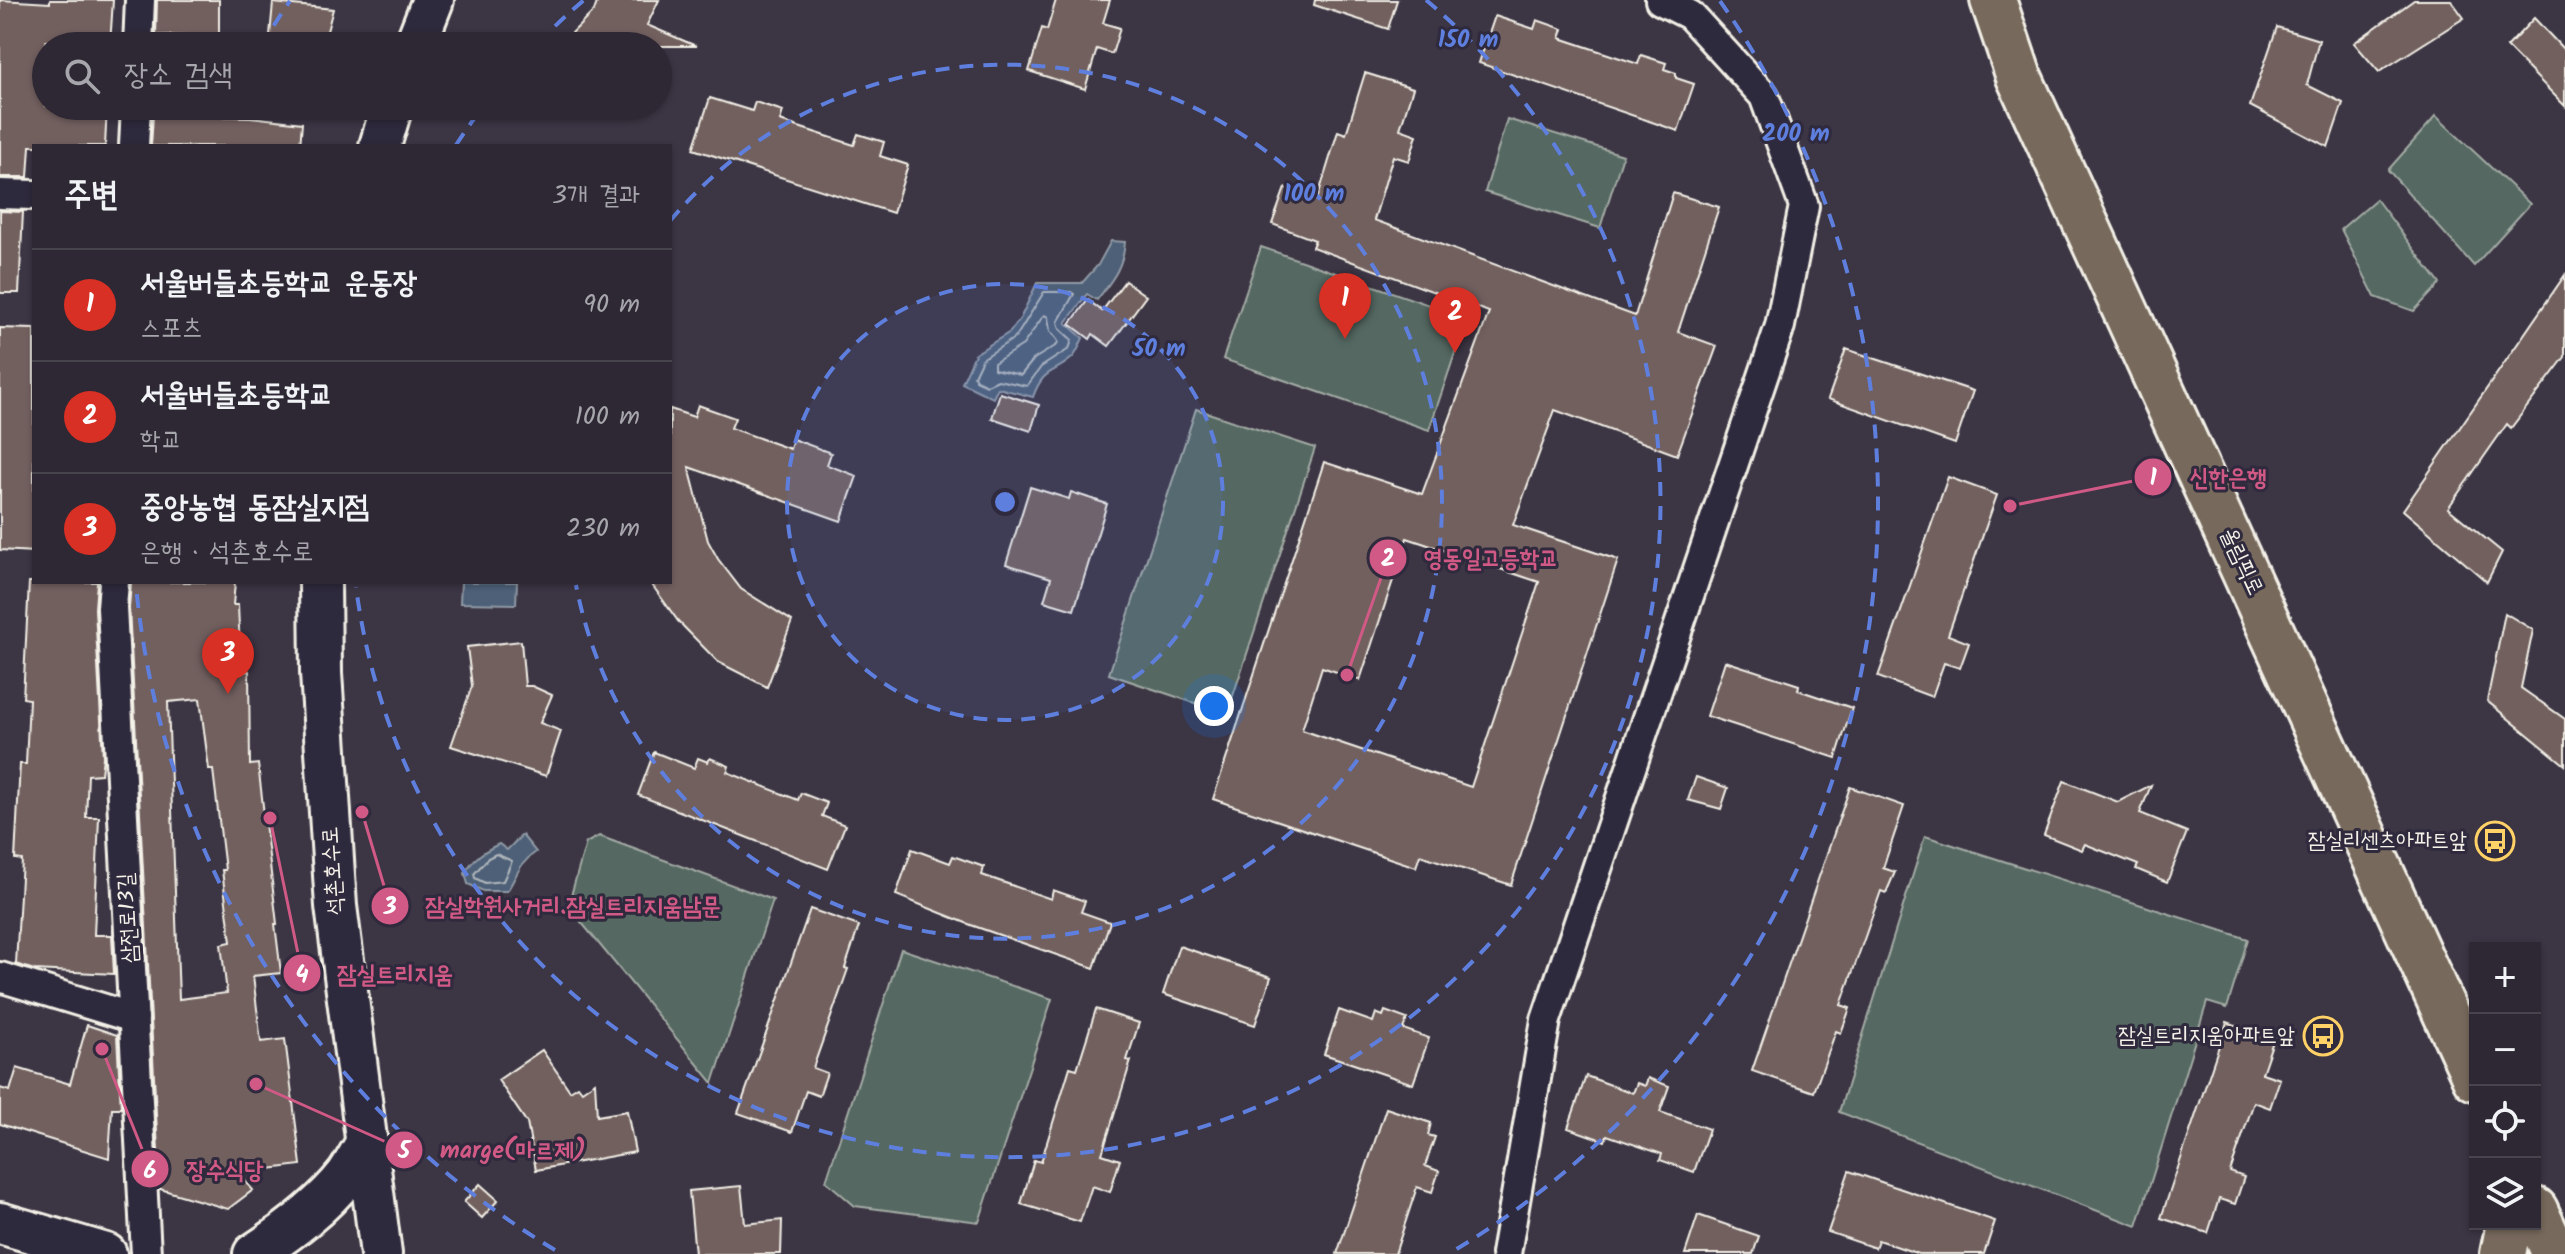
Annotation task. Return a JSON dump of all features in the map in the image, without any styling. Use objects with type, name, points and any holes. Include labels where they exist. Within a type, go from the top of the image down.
[{"type":"main road","name":"올림픽로","points":[[1993,0],[2019,77],[2469,1065]]},
{"type":"main road","points":[[2541,1223],[2555,1254]]},
{"type":"main road","points":[[2503,1254],[2508,1230]]},
{"type":"street","points":[[139,32],[140,0]]},
{"type":"street","points":[[420,32],[433,0]]},
{"type":"street","points":[[1506,1254],[1546,1020],[1780,326],[1804,206],[1764,96],[1690,15],[1660,0]]},
{"type":"street","points":[[134,144],[135,120]]},
{"type":"street","points":[[381,144],[388,120]]},
{"type":"street","points":[[0,194],[32,195]]},
{"type":"street","name":"삼전로13길","points":[[114,584],[112,608],[146,1254]]},
{"type":"street","name":"석촌호수로","points":[[320,584],[321,673],[336,906],[381,1254]]},
{"type":"street","points":[[0,977],[134,1018]]},
{"type":"street","points":[[254,1254],[300,1222],[328,1195],[347,1174],[367,1142]]},
{"type":"street","points":[[0,1223],[106,1254]]},
{"type":"green space","points":[[2436,116],[2530,204],[2474,266],[2388,170]]},
{"type":"green space","points":[[1507,119],[1623,155],[1600,228],[1485,192]]},
{"type":"green space","points":[[2376,199],[2440,284],[2414,311],[2375,297],[2341,229]]},
{"type":"green space","points":[[1261,247],[1467,318],[1429,430],[1223,359]]},
{"type":"green space","points":[[1196,409],[1315,448],[1227,714],[1109,674]]},
{"type":"green space","points":[[599,836],[773,900],[713,1083],[568,906],[586,843]]},
{"type":"green space","points":[[1925,836],[2248,939],[2227,1008],[2207,1002],[2137,1226],[1839,1112]]},
{"type":"green space","points":[[901,949],[1052,999],[979,1222],[855,1206],[826,1181]]},
{"type":"water","points":[[1111,241],[1125,242],[1116,273],[1097,300],[1087,294],[1066,323],[1083,338],[1078,350],[1041,380],[1033,397],[998,388],[993,398],[962,383],[975,354],[1010,332],[1020,319],[1037,283],[1082,283],[1098,265]]},
{"type":"water","points":[[461,584],[517,584],[516,604],[460,603]]},
{"type":"water","points":[[522,835],[536,852],[522,865],[507,891],[483,891],[468,884],[465,873],[475,859],[499,844],[507,850]]},
{"type":"building","points":[[0,0],[50,3],[50,0],[113,0],[111,32],[32,32],[32,120],[106,120],[105,144],[32,144],[28,177],[0,177]]},
{"type":"building","points":[[157,0],[219,0],[219,32],[156,32]]},
{"type":"building","points":[[598,0],[659,0],[647,25],[663,32],[573,32],[594,11]]},
{"type":"building","points":[[1056,0],[1110,0],[1103,23],[1120,28],[1112,54],[1097,49],[1085,89],[1029,71],[1042,28],[1047,30]]},
{"type":"building","points":[[1315,0],[1397,0],[1388,29],[1314,5]]},
{"type":"building","points":[[2414,0],[2451,0],[2464,18],[2379,72],[2354,43]]},
{"type":"building","points":[[273,3],[333,9],[327,32],[270,32]]},
{"type":"building","points":[[1495,16],[1534,29],[1537,20],[1563,29],[1560,38],[1638,64],[1641,55],[1666,63],[1664,69],[1676,73],[1676,78],[1694,84],[1678,131],[1479,63]]},
{"type":"building","points":[[2534,18],[2565,51],[2565,106],[2507,47]]},
{"type":"building","points":[[2277,27],[2319,40],[2307,85],[2343,103],[2328,147],[2250,106]]},
{"type":"building","points":[[672,36],[696,46],[672,46]]},
{"type":"building","points":[[1365,73],[1413,88],[1400,129],[1417,135],[1409,161],[1393,156],[1374,220],[1635,316],[1673,193],[1719,207],[1678,332],[1717,346],[1677,455],[1555,410],[1513,525],[1618,560],[1511,885],[1420,855],[1416,867],[1213,799],[1324,462],[1422,494],[1489,312],[1312,247],[1315,240],[1272,224],[1285,188],[1317,200],[1338,131],[1346,134]],"holes":[[[1407,538],[1539,582],[1471,787],[1302,730],[1322,667],[1360,680]]]},
{"type":"building","points":[[710,98],[752,111],[755,102],[783,111],[780,121],[854,145],[858,134],[884,142],[880,156],[908,165],[893,213],[693,149]]},
{"type":"building","points":[[153,120],[276,120],[302,123],[300,144],[151,144]]},
{"type":"building","points":[[0,211],[23,212],[19,293],[0,293]]},
{"type":"building","points":[[2565,275],[2565,357],[2511,428],[2507,424],[2448,508],[2502,552],[2487,582],[2403,510]]},
{"type":"building","points":[[1125,281],[1146,296],[1109,346],[1093,334],[1090,339],[1070,324],[1088,300],[1102,311]]},
{"type":"building","points":[[0,328],[32,329],[32,552],[0,550]]},
{"type":"building","points":[[1846,349],[1973,391],[1955,444],[1828,399]]},
{"type":"building","points":[[1000,393],[1039,405],[1031,431],[992,418]]},
{"type":"building","points":[[698,405],[735,418],[731,428],[790,449],[793,439],[831,453],[827,465],[857,476],[841,521],[689,467],[708,541],[718,559],[741,589],[792,621],[767,687],[718,662],[678,621],[651,584],[672,584],[672,410],[694,417]]},
{"type":"building","points":[[1948,477],[1997,495],[1948,635],[1969,643],[1960,668],[1944,663],[1932,697],[1878,677]]},
{"type":"building","points":[[1030,487],[1069,499],[1071,492],[1107,504],[1074,610],[1044,601],[1051,578],[1006,564]]},
{"type":"building","points":[[29,582],[97,584],[95,609],[103,757],[101,774],[88,775],[86,817],[99,817],[94,935],[112,935],[114,974],[34,970],[16,964],[22,860],[15,859],[20,764],[26,764],[29,699],[23,698]]},
{"type":"building","points":[[131,584],[235,584],[233,605],[238,605],[241,672],[249,671],[250,765],[258,764],[281,973],[253,976],[261,1042],[285,1039],[301,1165],[238,1173],[253,1190],[228,1209],[160,1189],[129,608]],"holes":[[[200,699],[209,770],[213,770],[231,942],[221,944],[227,993],[179,999],[168,702]]]},
{"type":"building","points":[[2505,613],[2533,630],[2521,688],[2565,719],[2565,765],[2487,701]]},
{"type":"building","points":[[521,641],[525,686],[552,695],[540,723],[561,731],[546,776],[451,746],[472,686],[467,647]]},
{"type":"building","points":[[1725,661],[1799,685],[1798,690],[1852,708],[1836,758],[1707,716]]},
{"type":"building","points":[[654,752],[694,768],[698,758],[708,762],[710,758],[729,766],[727,772],[798,800],[801,793],[827,803],[822,816],[845,825],[828,869],[638,795]]},
{"type":"building","points":[[1696,777],[1728,788],[1721,809],[1688,800]]},
{"type":"building","points":[[2064,781],[2118,802],[2151,785],[2140,813],[2187,832],[2167,882],[2136,869],[2138,865],[2085,844],[2082,850],[2044,835]]},
{"type":"building","points":[[1850,787],[1904,806],[1883,868],[1895,872],[1886,893],[1881,891],[1841,1005],[1850,1008],[1841,1033],[1836,1031],[1814,1092],[1752,1071]]},
{"type":"building","points":[[912,849],[950,863],[953,856],[984,867],[982,875],[1051,899],[1053,890],[1085,901],[1081,912],[1110,922],[1094,968],[896,895]]},
{"type":"building","points":[[810,909],[859,926],[845,968],[848,969],[813,1068],[827,1073],[819,1096],[806,1091],[792,1132],[738,1113]]},
{"type":"building","points":[[1179,946],[1271,977],[1255,1025],[1163,994]]},
{"type":"building","points":[[1096,1009],[1139,1023],[1127,1060],[1131,1061],[1102,1154],[1120,1160],[1110,1192],[1092,1186],[1080,1222],[1021,1204],[1034,1160],[1041,1162],[1070,1067],[1077,1069]]},
{"type":"building","points":[[1339,1010],[1373,1022],[1376,1013],[1383,1016],[1385,1011],[1407,1019],[1403,1029],[1429,1038],[1413,1084],[1324,1054]]},
{"type":"building","points":[[2227,1022],[2274,1038],[2262,1073],[2280,1079],[2270,1108],[2254,1102],[2230,1172],[2244,1177],[2235,1204],[2219,1199],[2208,1233],[2161,1218]]},
{"type":"building","points":[[87,1025],[117,1035],[121,1108],[112,1108],[109,1158],[0,1124],[0,1088],[10,1091],[17,1068],[70,1084]]},
{"type":"building","points":[[542,1050],[570,1091],[578,1086],[582,1091],[595,1082],[597,1116],[627,1111],[635,1152],[536,1170],[527,1123],[498,1080]]},
{"type":"building","points":[[1586,1076],[1633,1093],[1637,1083],[1645,1086],[1648,1078],[1669,1086],[1660,1112],[1709,1129],[1694,1172],[1660,1160],[1662,1154],[1607,1135],[1605,1141],[1568,1128]]},
{"type":"building","points":[[1386,1108],[1431,1123],[1428,1135],[1435,1137],[1425,1166],[1439,1171],[1432,1192],[1417,1187],[1395,1254],[1337,1254]]},
{"type":"building","points":[[1849,1171],[1995,1221],[1984,1254],[1919,1254],[1878,1240],[1875,1248],[1828,1232]]},
{"type":"building","points":[[480,1184],[498,1200],[482,1218],[464,1202]]},
{"type":"building","points":[[741,1186],[745,1224],[782,1220],[781,1254],[695,1254],[689,1191]]},
{"type":"building","points":[[1698,1215],[1759,1236],[1753,1254],[1685,1254]]},
{"type":"place","name":"서울버들초등학교 운동장","points":[[1345,339]]},
{"type":"place","name":"서울버들초등학교","points":[[1455,353]]},
{"type":"place","name":"신한은행","points":[[2010,506]]},
{"type":"place","name":"영동일고등학교","points":[[1347,675]]},
{"type":"place","name":"중앙농협 동잠실지점","points":[[228,694]]},
{"type":"place","name":"잠실학원사거리.잠실트리지움남문","points":[[362,812]]},
{"type":"place","name":"잠실트리지움","points":[[270,818]]},
{"type":"place","name":"잠실리센츠아파트앞","points":[[2495,841]]},
{"type":"place","name":"잠실트리지움아파트앞","points":[[2323,1036]]},
{"type":"place","name":"장수식당","points":[[102,1049]]},
{"type":"place","name":"marge(마르제)","points":[[256,1084]]}]
